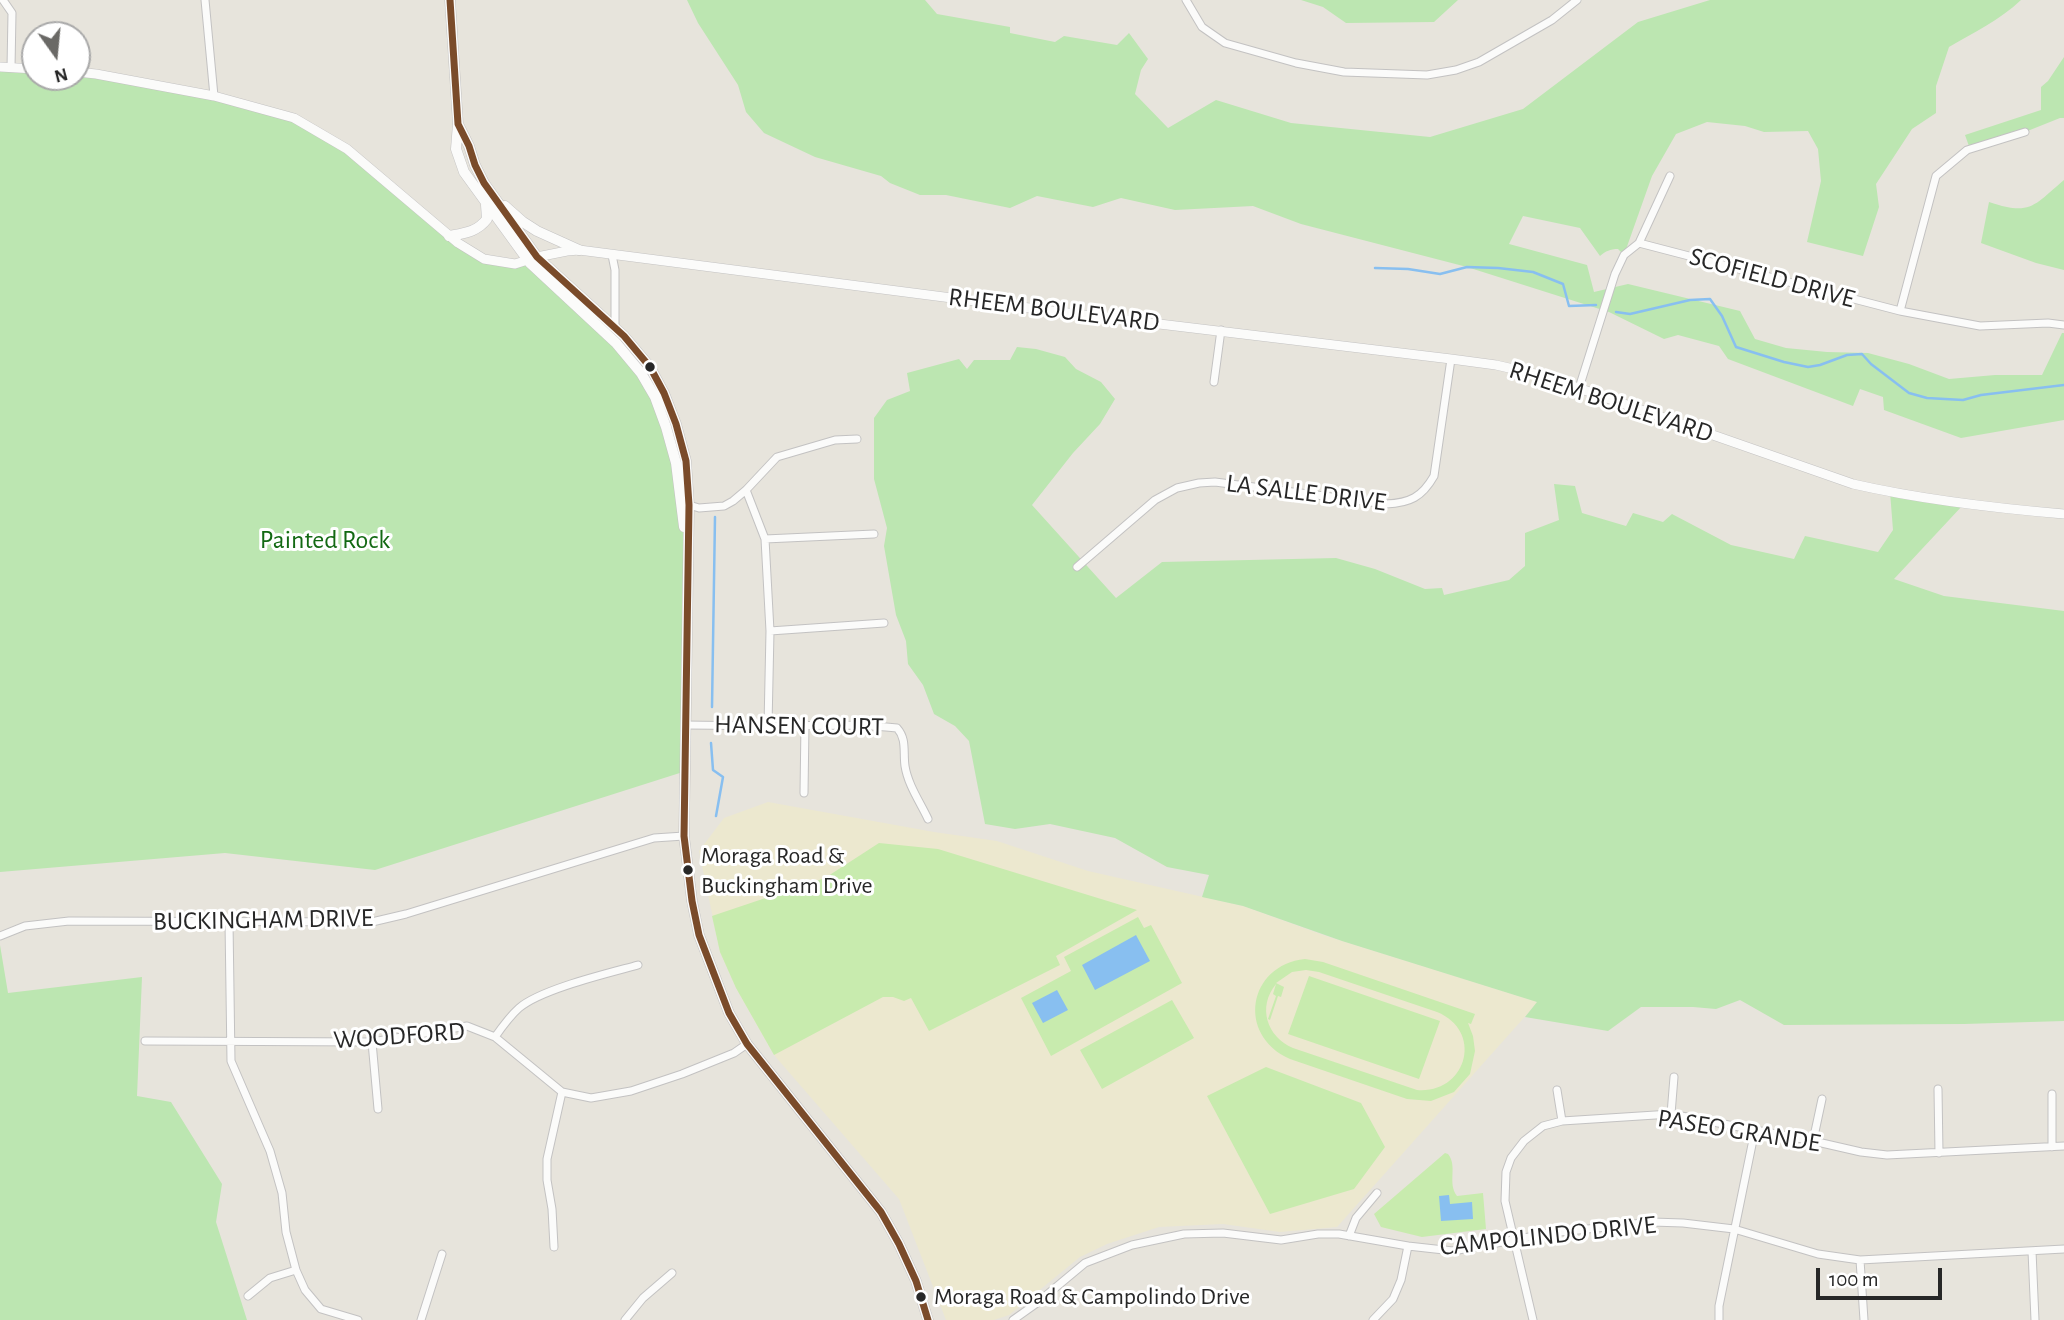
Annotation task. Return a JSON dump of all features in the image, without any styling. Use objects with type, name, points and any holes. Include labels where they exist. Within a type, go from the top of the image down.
[{"type":"main road","points":[[450,0],[458,124],[456,149],[464,172],[486,204],[532,259],[616,342],[641,373],[655,397],[676,463],[689,568]]},
{"type":"main road","points":[[458,124],[475,165],[532,259],[615,328],[650,367],[664,393],[686,461],[689,505],[684,836],[699,935],[729,1013],[747,1044],[881,1212],[916,1281],[928,1320]]},
{"type":"main road","points":[[497,200],[530,227],[579,250]]},
{"type":"main road","points":[[450,236],[481,227],[487,219],[486,204]]},
{"type":"street","points":[[3,0],[12,13],[11,68]]},
{"type":"street","points":[[205,0],[214,96]]},
{"type":"street","points":[[1186,0],[1202,27],[1225,43],[1296,64],[1344,72],[1427,75],[1456,70],[1479,62],[1552,19],[1577,0]]},
{"type":"street","points":[[0,67],[21,68]]},
{"type":"street","name":"RHEEM BOULEVARD","points":[[91,73],[214,96],[294,118],[347,149],[450,236],[484,259],[515,264],[579,250],[1063,313],[1496,365],[1544,376],[1853,484],[1963,505],[2064,514]]},
{"type":"street","points":[[1900,311],[1936,176],[1967,150],[2025,132]]},
{"type":"street","points":[[1579,388],[1615,274],[1624,255],[1639,243],[1670,176]]},
{"type":"street","name":"SCOFIELD DRIVE","points":[[1639,243],[1900,311],[1980,326],[2048,323],[2064,326]]},
{"type":"street","points":[[612,255],[615,270],[615,328]]},
{"type":"street","points":[[1214,382],[1221,330]]},
{"type":"street","name":"LA SALLE DRIVE","points":[[1077,567],[1155,500],[1177,488],[1199,483],[1215,482],[1386,505],[1414,499],[1427,490],[1434,476],[1451,359]]},
{"type":"street","points":[[689,505],[699,508],[724,506],[746,490],[777,457],[835,440],[857,439]]},
{"type":"street","points":[[746,490],[765,538],[770,631],[768,726]]},
{"type":"street","points":[[765,538],[874,534]]},
{"type":"street","points":[[770,631],[884,624]]},
{"type":"street","points":[[804,793],[805,724]]},
{"type":"street","name":"HANSEN COURT","points":[[686,725],[805,724],[897,728],[904,739],[908,779],[928,819]]},
{"type":"street","name":"BUCKINGHAM DRIVE","points":[[0,936],[25,926],[69,921],[372,922],[654,838],[684,836]]},
{"type":"street","points":[[229,922],[231,1061],[270,1151],[282,1193],[286,1233],[296,1270],[305,1290],[321,1309],[358,1320]]},
{"type":"street","points":[[495,1037],[506,1021],[529,1001],[638,965]]},
{"type":"street","name":"WOODFORD","points":[[145,1041],[372,1042],[467,1026],[495,1037],[562,1092]]},
{"type":"street","points":[[372,1042],[378,1109]]},
{"type":"street","points":[[554,1247],[547,1159],[562,1092],[591,1098],[631,1091],[717,1060],[747,1044]]},
{"type":"street","points":[[1671,1114],[1674,1077]]},
{"type":"street","points":[[1938,1089],[1939,1153]]},
{"type":"street","points":[[1557,1090],[1562,1121]]},
{"type":"street","points":[[2052,1094],[2052,1147]]},
{"type":"street","points":[[1813,1141],[1822,1099]]},
{"type":"street","name":"PASEO GRANDE","points":[[1533,1320],[1505,1201],[1504,1186],[1511,1158],[1524,1141],[1543,1126],[1562,1121],[1671,1114],[1887,1155],[2064,1146]]},
{"type":"street","points":[[1719,1320],[1719,1306],[1755,1130]]},
{"type":"street","points":[[1349,1236],[1356,1218],[1377,1193]]},
{"type":"street","name":"CAMPOLINDO DRIVE","points":[[1013,1320],[1085,1263],[1132,1245],[1184,1234],[1223,1233],[1281,1240],[1318,1234],[1453,1251],[1550,1233],[1652,1222],[1734,1229],[1818,1254],[1860,1260],[2064,1249]]},
{"type":"street","points":[[1374,1320],[1392,1300],[1401,1280],[1408,1247]]},
{"type":"street","points":[[2032,1251],[2035,1320]]},
{"type":"street","points":[[421,1320],[442,1254]]},
{"type":"street","points":[[1860,1260],[1864,1320]]},
{"type":"street","points":[[248,1296],[270,1278],[296,1270]]},
{"type":"street","points":[[625,1320],[643,1298],[672,1273]]},
{"type":"shaded area","points":[[768,802],[997,841],[1088,871],[1243,906],[1326,936],[1538,1002],[1337,1227],[1280,1232],[1223,1224],[1159,1227],[1107,1244],[1080,1257],[1009,1315],[994,1320],[946,1320],[899,1199],[774,1055],[736,988],[720,952],[699,851],[724,818]]},
{"type":"green space","points":[[687,0],[925,0],[937,14],[1010,27],[1010,33],[1055,42],[1064,36],[1117,45],[1129,33],[1148,59],[1141,70],[1135,94],[1168,128],[1216,100],[1291,123],[1430,137],[1523,109],[1638,22],[1710,0],[2021,0],[1995,20],[1949,47],[1936,86],[1936,113],[1912,129],[1876,184],[1879,207],[1863,256],[1807,242],[1821,181],[1818,149],[1808,131],[1764,132],[1745,126],[1707,122],[1676,134],[1652,176],[1624,255],[1615,249],[1600,256],[1580,228],[1523,216],[1509,244],[1587,265],[1594,292],[1628,284],[1740,311],[1755,339],[1786,348],[1868,353],[1949,379],[2042,375],[2064,333],[2064,420],[1961,438],[1884,410],[1883,397],[1860,389],[1853,406],[1728,359],[1719,346],[1678,335],[1664,339],[1609,312],[1467,267],[1301,224],[1253,206],[1175,210],[1121,198],[1093,207],[1037,196],[1010,208],[946,195],[920,195],[890,183],[881,176],[815,157],[764,133],[746,112],[738,85],[698,23]]},
{"type":"green space","points":[[1301,0],[1458,0],[1434,22],[1346,23],[1323,7]]},
{"type":"green space","points":[[2064,57],[2064,118],[1970,149],[1965,135],[2041,110],[2041,87]]},
{"type":"green space","name":"Painted Rock","points":[[0,67],[21,68],[21,91],[91,91],[91,73],[294,118],[347,149],[484,259],[528,261],[641,373],[676,463],[689,568],[686,771],[375,870],[225,853],[0,872]]},
{"type":"green space","points":[[2064,180],[2064,270],[1981,243],[1989,202],[2014,208],[2031,206]]},
{"type":"green space","points":[[1017,347],[1065,357],[1076,369],[1101,382],[1115,399],[1100,424],[1032,505],[1116,598],[1162,562],[1336,558],[1375,569],[1425,589],[1442,588],[1444,595],[1509,580],[1525,566],[1525,533],[1559,520],[1554,484],[1575,486],[1582,513],[1626,526],[1633,513],[1663,522],[1672,514],[1731,545],[1794,559],[1805,536],[1878,552],[1893,530],[1890,492],[1963,505],[1894,579],[1944,596],[2064,611],[2064,1021],[1784,1025],[1740,1000],[1716,1009],[1641,1007],[1608,1031],[1525,1017],[1537,1002],[1342,941],[1243,906],[1202,897],[1209,875],[1167,867],[1115,838],[1050,824],[1015,829],[985,824],[969,741],[955,726],[934,714],[923,685],[908,664],[906,641],[896,615],[884,546],[887,528],[874,479],[874,418],[887,400],[910,391],[907,373],[959,359],[967,369],[974,360],[1010,360]]},
{"type":"green space","points":[[879,843],[938,849],[1137,910],[1056,956],[1060,965],[929,1031],[911,998],[904,1001],[883,997],[774,1055],[736,988],[720,952],[712,916],[825,878]]},
{"type":"green space","points":[[1138,917],[1144,928],[1151,925],[1182,983],[1051,1056],[1021,998],[1071,971],[1064,957]]},
{"type":"green space","points":[[0,945],[8,993],[142,977],[137,1096],[171,1102],[222,1184],[216,1222],[247,1320],[0,1320]]},
{"type":"green space","points":[[1305,959],[1323,962],[1475,1014],[1471,1024],[1468,1023],[1475,1051],[1470,1074],[1454,1092],[1431,1101],[1407,1099],[1290,1059],[1273,1048],[1262,1034],[1256,1018],[1256,1002],[1261,987],[1271,974],[1286,964]],"holes":[[[1292,972],[1319,972],[1437,1012],[1452,1021],[1461,1033],[1465,1046],[1458,1072],[1448,1082],[1434,1089],[1417,1090],[1284,1043],[1271,1029],[1268,1021],[1266,1011],[1270,993],[1276,984],[1273,994],[1276,996],[1268,1019],[1270,1020],[1284,987],[1276,983]]]},
{"type":"green space","points":[[1309,976],[1440,1021],[1419,1079],[1288,1034]]},
{"type":"green space","points":[[1172,1000],[1194,1038],[1102,1089],[1080,1050]]},
{"type":"green space","points":[[1266,1067],[1361,1103],[1385,1147],[1354,1189],[1270,1214],[1207,1096]]},
{"type":"green space","points":[[1445,1153],[1451,1159],[1453,1186],[1457,1196],[1483,1193],[1486,1229],[1422,1237],[1381,1227],[1374,1214]]},
{"type":"water","points":[[1136,935],[1150,961],[1095,990],[1082,965]]},
{"type":"water","points":[[1057,990],[1068,1010],[1043,1023],[1032,1003]]},
{"type":"water","points":[[1449,1195],[1450,1204],[1472,1202],[1473,1219],[1441,1221],[1439,1196]]},
{"type":"waterway","points":[[1375,268],[1440,274],[1467,267],[1533,272],[1563,284],[1569,306],[1596,305]]},
{"type":"waterway","points":[[1616,312],[1630,314],[1690,300],[1710,299],[1722,316],[1736,347],[1808,367],[1847,355],[1862,354],[1909,393],[1927,398],[1963,400],[1981,395],[2064,385]]},
{"type":"waterway","points":[[712,707],[715,517]]},
{"type":"waterway","points":[[711,743],[713,770],[723,777],[716,816]]},
{"type":"transit line","points":[[450,0],[458,124],[484,183],[537,257],[624,336],[650,367],[676,424],[686,461],[689,505],[684,836],[699,935],[729,1013],[747,1044],[881,1212],[916,1281],[928,1320]]},
{"type":"place","name":"Moraga Road & Buckingham Drive","points":[[688,870]]},
{"type":"place","name":"Moraga Road & Campolindo Drive","points":[[921,1297]]}]
